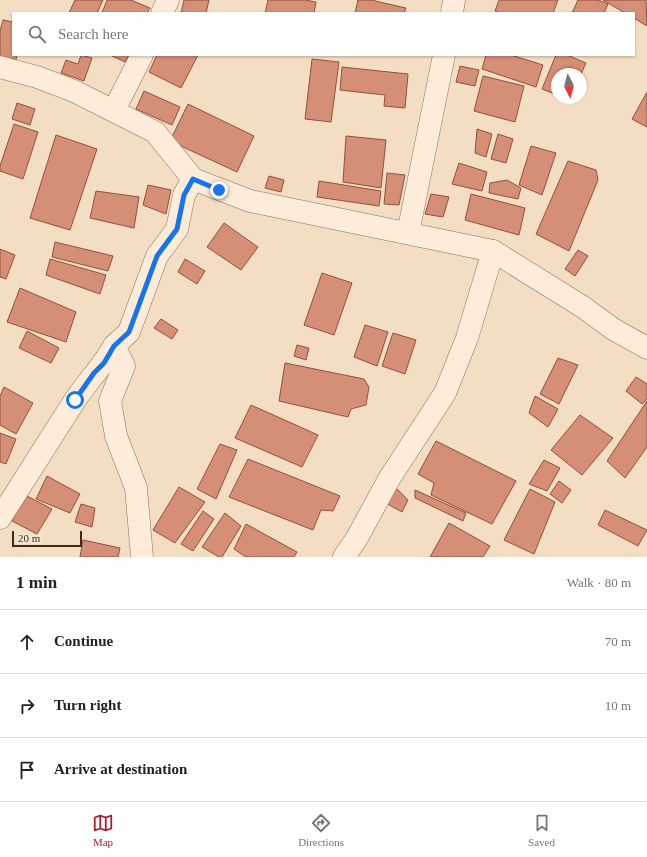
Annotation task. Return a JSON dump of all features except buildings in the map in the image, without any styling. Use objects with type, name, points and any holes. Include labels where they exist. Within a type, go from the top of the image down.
[{"type":"street","points":[[162,12],[168,0]]},
{"type":"street","points":[[452,12],[454,0]]},
{"type":"street","points":[[114,110],[141,56]]},
{"type":"street","points":[[408,233],[444,56]]},
{"type":"street","points":[[0,67],[44,80],[114,110],[155,132],[193,179],[250,201],[493,251],[614,329],[647,348]]},
{"type":"street","points":[[0,518],[75,400],[94,373],[104,363],[114,346],[129,332],[157,256],[177,229],[184,195],[193,179]]},
{"type":"street","points":[[344,557],[357,538],[389,479],[445,393],[467,338],[493,251]]},
{"type":"street","points":[[114,346],[124,366],[110,401],[116,436],[136,488],[142,557]]},
{"type":"route","points":[[75,400],[94,373],[104,363],[114,346],[129,332],[157,256],[177,229],[184,195],[193,179],[219,190]]}]
